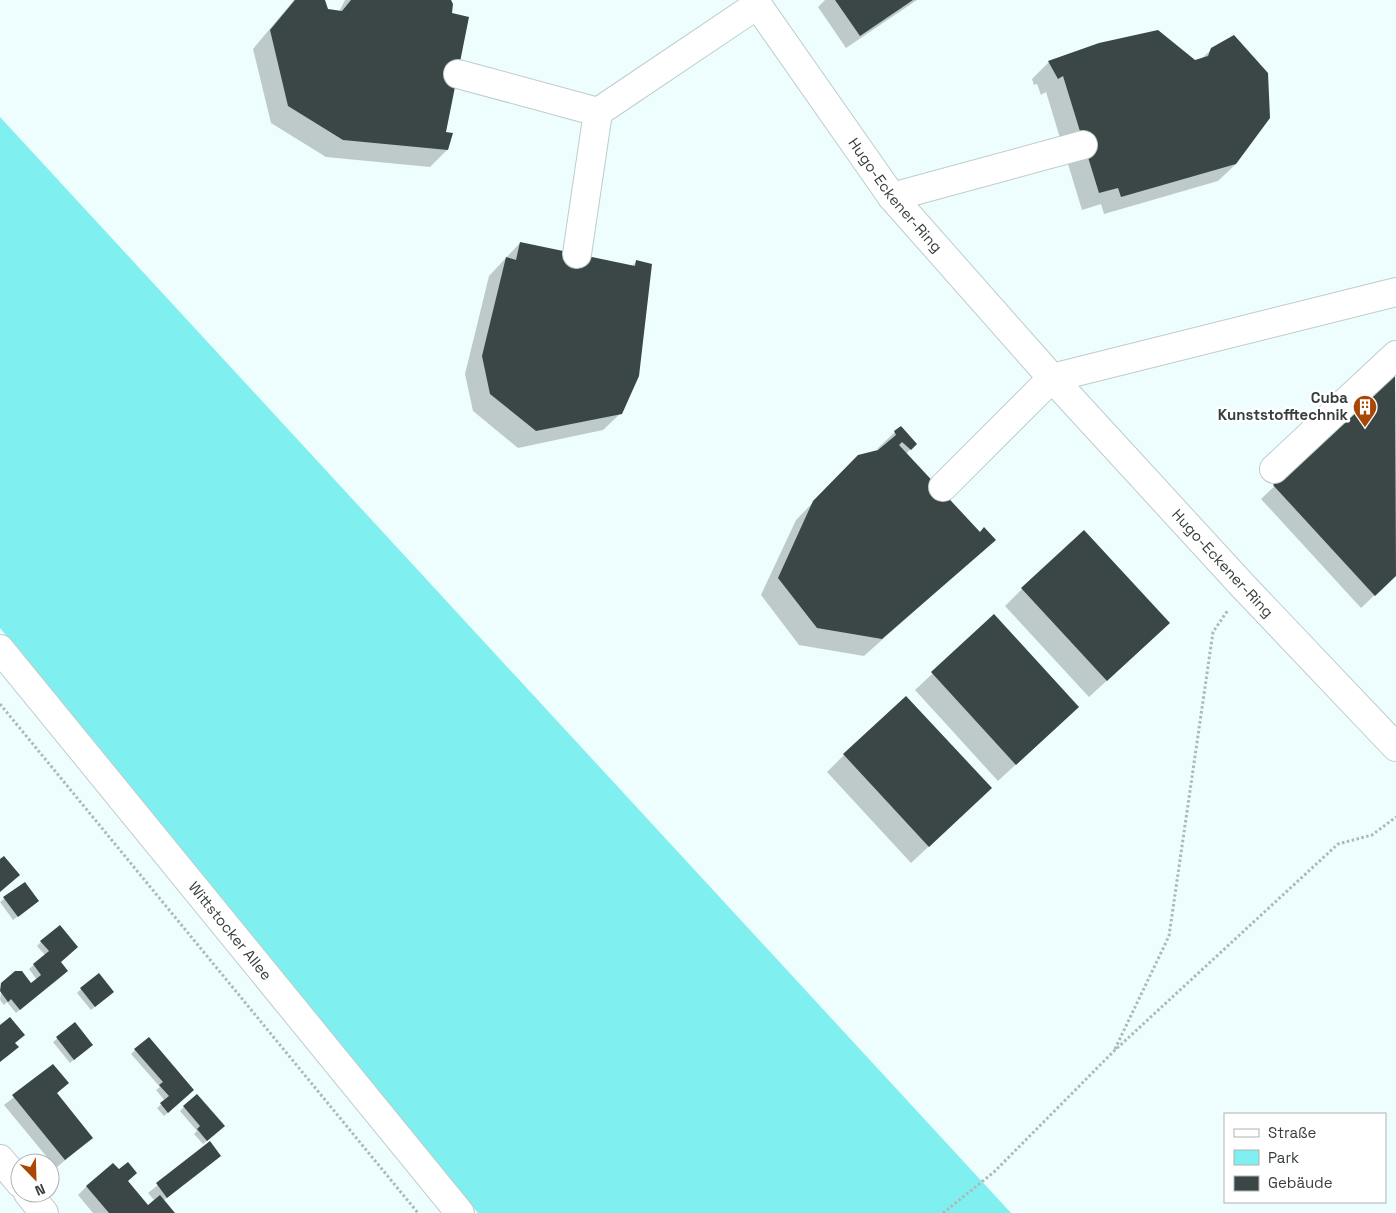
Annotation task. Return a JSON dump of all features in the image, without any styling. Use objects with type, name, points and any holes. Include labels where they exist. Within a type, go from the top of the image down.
[{"type":"street","points":[[577,254],[598,112],[756,3]]},
{"type":"street","name":"Hugo-Eckener-Ring","points":[[756,3],[892,197],[1052,378],[1243,586],[1396,747]]},
{"type":"street","points":[[458,74],[598,112]]},
{"type":"street","points":[[892,197],[1083,145]]},
{"type":"street","points":[[943,487],[1052,378],[1396,292]]},
{"type":"street","points":[[1274,469],[1396,355]]},
{"type":"street","name":"Wittstocker Allee","points":[[0,649],[460,1213]]},
{"type":"street","points":[[0,1159],[10,1171]]},
{"type":"street","points":[[36,1203],[44,1213]]},
{"type":"path","points":[[1114,1052],[1169,936],[1213,632],[1243,586]]},
{"type":"path","points":[[0,704],[418,1213]]},
{"type":"path","points":[[943,1213],[994,1172],[1114,1052],[1338,844],[1372,835],[1396,817]]},
{"type":"green space","points":[[0,117],[1011,1213],[478,1213],[0,628]]},
{"type":"building","points":[[295,0],[325,0],[328,9],[342,11],[351,0],[451,0],[453,4],[452,13],[469,17],[446,132],[453,133],[448,150],[343,140],[288,106],[270,30]]},
{"type":"building","points":[[835,0],[913,0],[860,36]]},
{"type":"building","points":[[1158,30],[1195,60],[1208,56],[1211,48],[1234,35],[1268,73],[1270,118],[1236,164],[1121,197],[1118,188],[1099,193],[1063,76],[1058,79],[1048,61],[1099,43]]},
{"type":"building","points":[[520,242],[635,266],[636,260],[652,264],[639,376],[622,414],[536,431],[490,394],[482,356],[506,257],[516,260]]},
{"type":"building","name":"Cuba Kunststofftechnik","points":[[1395,370],[1396,576],[1375,596],[1273,485]]},
{"type":"building","points":[[901,426],[917,444],[911,450],[902,442],[899,445],[980,532],[984,527],[996,540],[882,639],[817,628],[778,578],[813,501],[858,455],[878,450],[896,435],[894,431]]},
{"type":"building","points":[[1084,530],[1170,623],[1107,681],[1021,588]]},
{"type":"building","points":[[994,614],[1079,707],[1016,765],[931,672]]},
{"type":"building","points":[[906,696],[992,788],[929,847],[843,754]]},
{"type":"building","points":[[4,856],[20,875],[0,892],[0,859]]},
{"type":"building","points":[[25,882],[39,901],[18,917],[3,897]]},
{"type":"building","points":[[60,925],[78,947],[61,962],[68,971],[20,1010],[11,999],[8,1002],[0,991],[1,983],[15,971],[22,971],[31,983],[41,975],[33,964],[49,951],[40,941]]},
{"type":"building","points":[[99,973],[114,992],[95,1007],[80,988]]},
{"type":"building","points":[[10,1017],[25,1035],[15,1043],[19,1047],[0,1062],[0,1025]]},
{"type":"building","points":[[75,1022],[93,1045],[74,1060],[56,1037]]},
{"type":"building","points":[[149,1037],[194,1090],[168,1113],[160,1103],[169,1096],[159,1085],[163,1082],[134,1049]]},
{"type":"building","points":[[53,1064],[69,1083],[57,1093],[93,1138],[65,1160],[12,1095]]},
{"type":"building","points":[[197,1094],[225,1126],[207,1141],[197,1129],[200,1126],[183,1106]]},
{"type":"building","points":[[210,1141],[221,1156],[167,1198],[156,1183]]},
{"type":"building","points":[[128,1162],[137,1173],[128,1181],[148,1205],[160,1195],[175,1213],[109,1213],[86,1186],[113,1163],[119,1169]]},
{"type":"place","name":"Cuba Kunststofftechnik","points":[[1365,428]]}]
